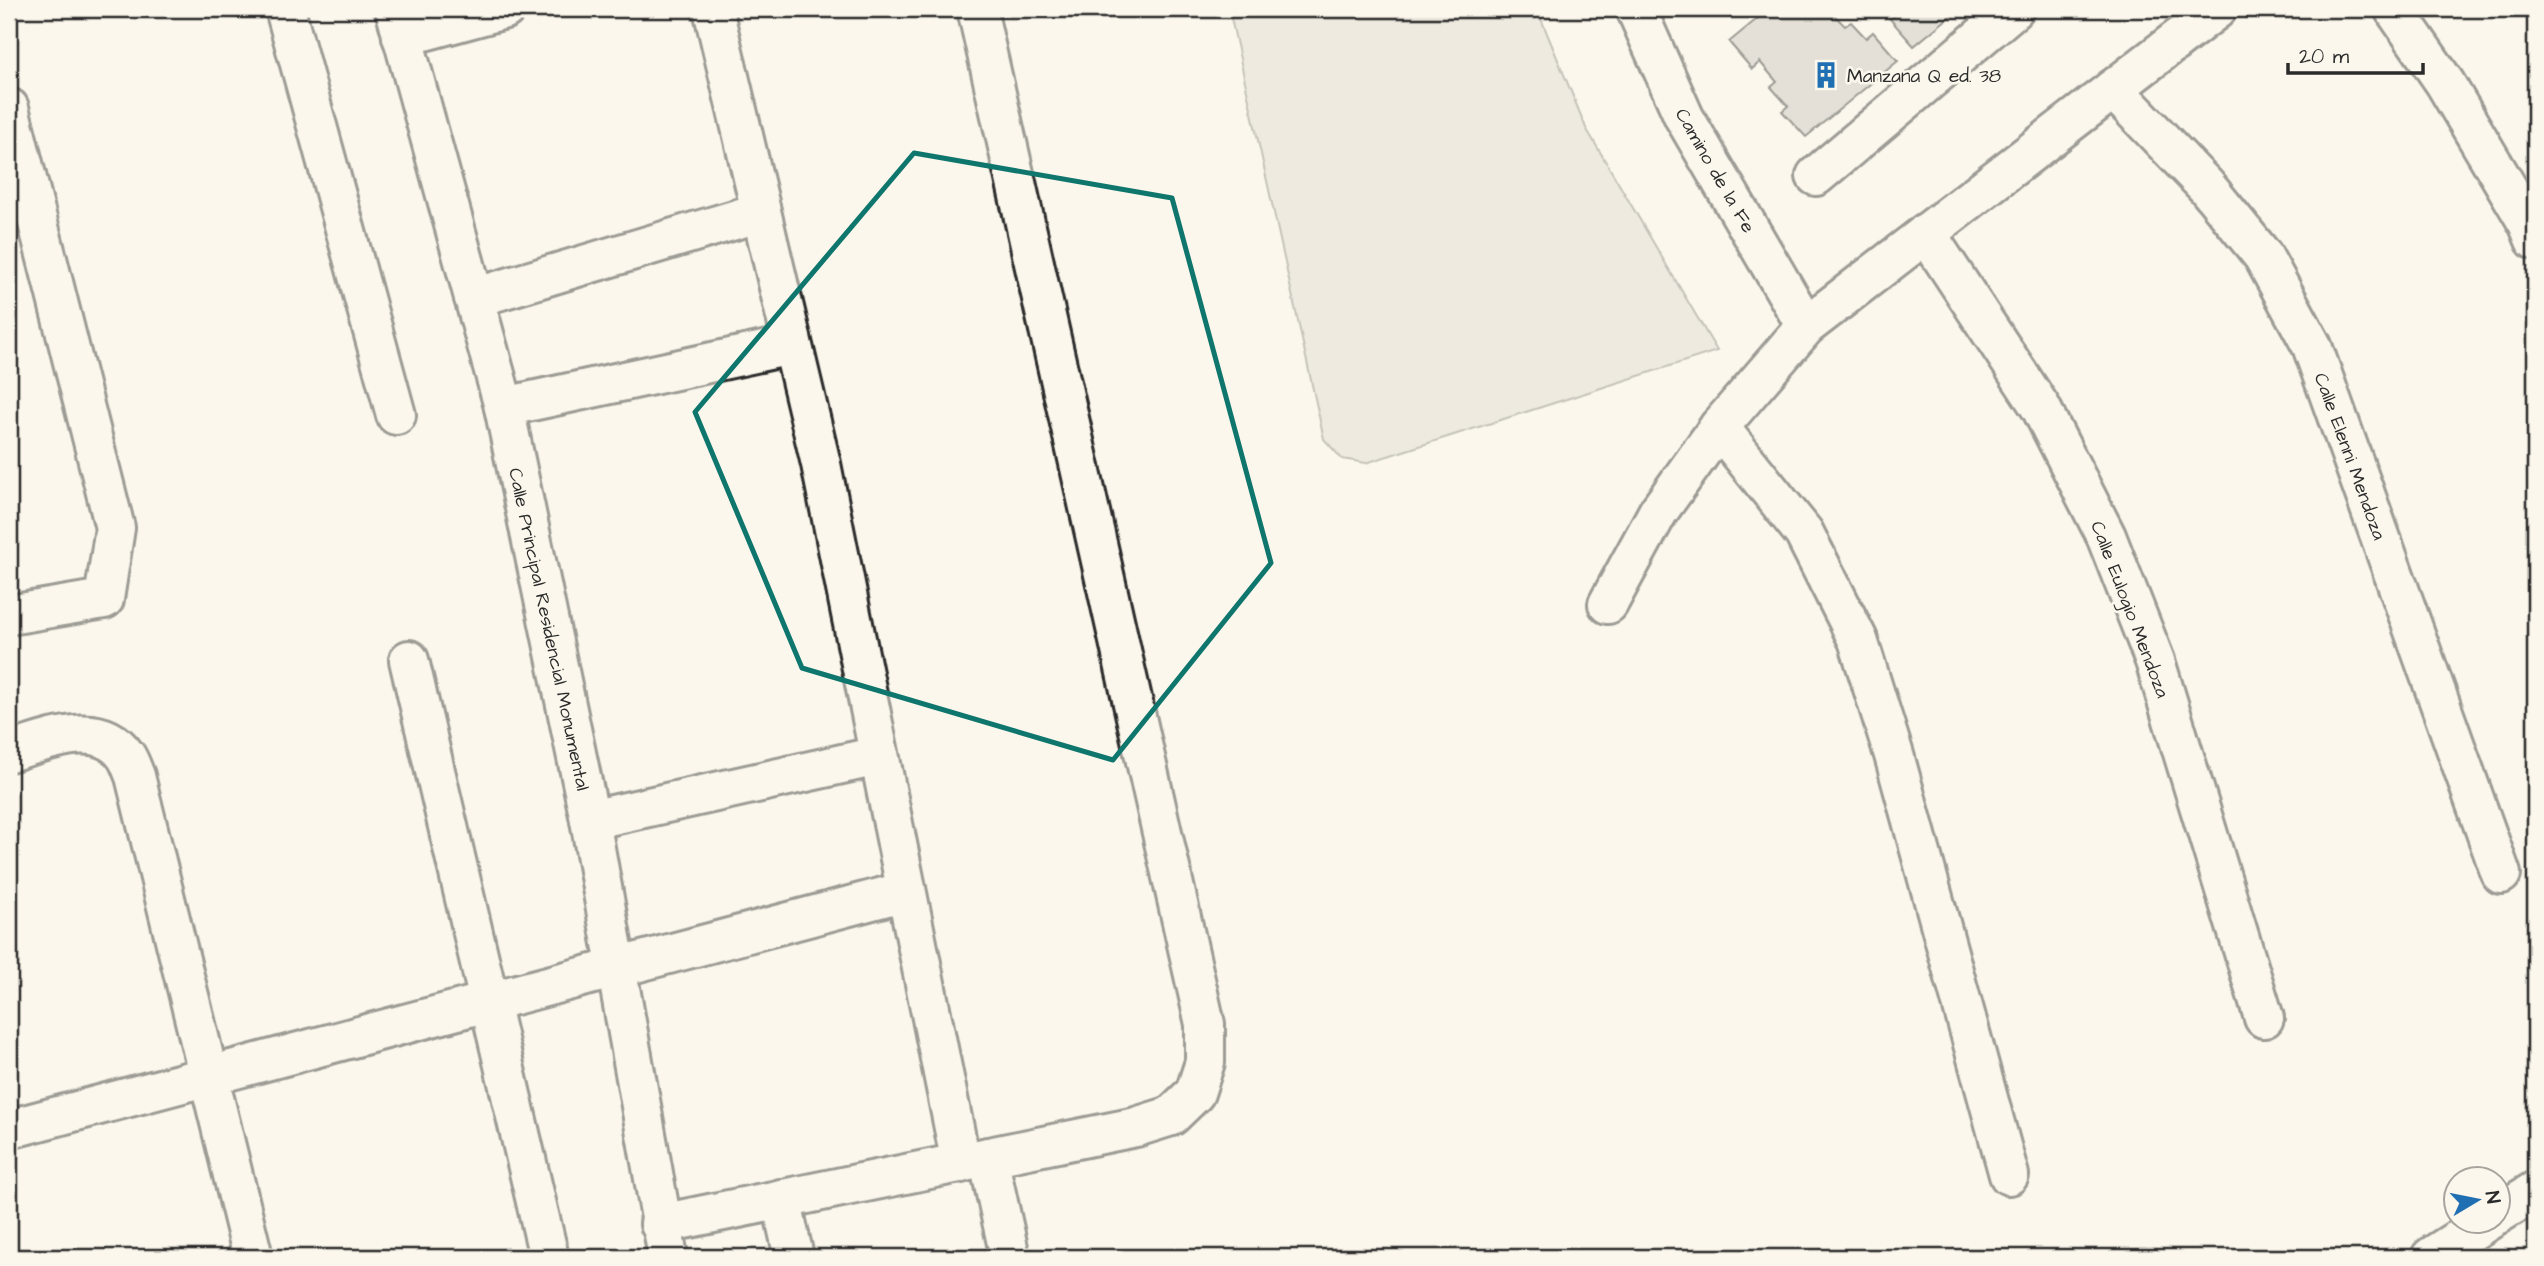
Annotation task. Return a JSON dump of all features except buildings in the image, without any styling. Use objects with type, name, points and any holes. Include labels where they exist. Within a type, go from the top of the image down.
[{"type":"street","points":[[285,9],[396,415]]},
{"type":"street","points":[[398,23],[505,9]]},
{"type":"street","points":[[713,9],[821,464],[906,891],[975,1160],[1010,1257]]},
{"type":"street","points":[[664,1241],[781,1199],[1136,1127],[1171,1116],[1195,1093],[1205,1062],[1205,1024],[977,9]]},
{"type":"street","name":"Camino de la Fe","points":[[1636,9],[1684,117],[1806,326]]},
{"type":"street","points":[[1816,176],[2014,9]]},
{"type":"street","points":[[1608,604],[1658,512],[1719,427],[1806,326],[2217,9]]},
{"type":"street","points":[[2395,9],[2445,83],[2528,223],[2535,240]]},
{"type":"street","name":"Calle Principal Residencial Monumental","points":[[398,23],[504,407],[590,820],[664,1241]]},
{"type":"street","name":"Calle Elenni Mendoza","points":[[2113,89],[2206,186],[2263,256],[2312,346],[2501,874]]},
{"type":"street","points":[[9,109],[115,528],[104,599],[9,615]]},
{"type":"street","points":[[474,298],[761,212]]},
{"type":"street","name":"Calle Eulogio Mendoza","points":[[1926,233],[2041,408],[2106,536],[2155,661],[2264,1018]]},
{"type":"street","points":[[504,407],[792,345]]},
{"type":"street","points":[[1719,427],[1804,533],[1858,640],[1894,755],[2008,1175]]},
{"type":"street","points":[[409,660],[549,1257]]},
{"type":"street","points":[[9,752],[80,733],[106,738],[125,754],[135,776],[253,1257]]},
{"type":"street","points":[[590,820],[878,756]]},
{"type":"street","points":[[9,1129],[906,891]]},
{"type":"street","points":[[2512,1205],[2535,1191]]},
{"type":"street","points":[[781,1199],[794,1257]]},
{"type":"street","points":[[2431,1257],[2467,1234]]},
{"type":"highlighted area","points":[[914,153],[1172,198],[1271,563],[1113,760],[802,668],[695,412]]},
{"type":"shaded area","points":[[1229,9],[1537,9],[1586,128],[1717,351],[1366,463],[1342,459],[1324,439]]},
{"type":"place","name":"Manzana Q ed. 38","points":[[1826,75]]}]
